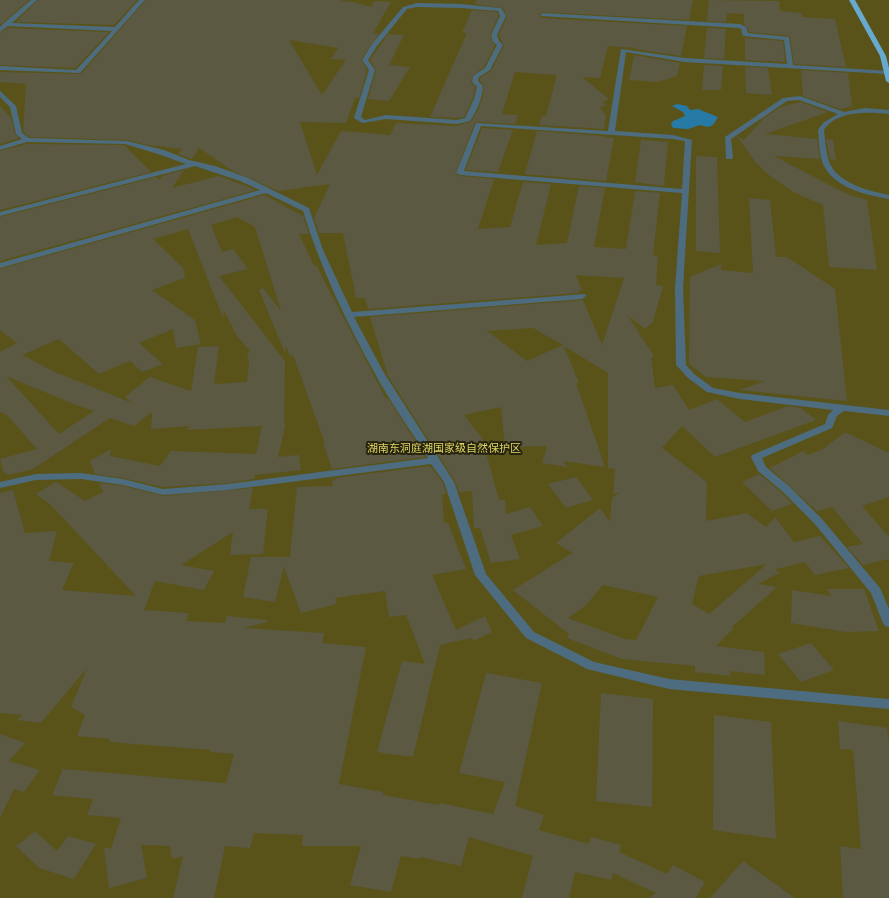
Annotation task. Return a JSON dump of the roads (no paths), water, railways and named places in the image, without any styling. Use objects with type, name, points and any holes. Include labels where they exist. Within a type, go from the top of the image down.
[{"type":"main road","points":[[852,0],[883,56],[889,81]]},
{"type":"street","points":[[0,30],[34,0]]},
{"type":"street","points":[[0,68],[78,72],[142,0]]},
{"type":"street","points":[[468,120],[480,92],[480,86],[475,82],[476,76],[488,69],[500,45],[496,42],[494,35],[503,16],[500,10],[433,2],[405,8],[374,45],[366,60],[372,70],[358,118],[364,122],[386,116],[458,122],[468,120],[478,124],[673,137],[689,140],[678,288],[681,365],[691,376],[710,390],[740,396],[889,413]]},
{"type":"street","points":[[543,15],[740,26],[744,28],[745,35],[787,38],[790,66]]},
{"type":"street","points":[[6,24],[116,29]]},
{"type":"street","points":[[610,133],[623,50],[685,60],[887,72]]},
{"type":"street","points":[[0,93],[13,106],[19,134],[28,140]]},
{"type":"street","points":[[729,157],[727,138],[785,99],[800,98],[844,114]]},
{"type":"street","points":[[889,112],[865,110],[844,114],[825,124],[821,130],[827,165],[836,176],[855,188],[874,195],[889,197]]},
{"type":"street","points":[[478,124],[460,173],[685,191]]},
{"type":"street","points":[[0,148],[28,140],[125,142],[212,168],[243,179],[306,210],[319,250],[349,315],[379,373],[448,482],[481,575],[530,635],[591,666],[669,684],[889,704]]},
{"type":"street","points":[[0,214],[195,164]]},
{"type":"street","points":[[0,266],[266,191]]},
{"type":"street","points":[[349,315],[582,296]]},
{"type":"street","points":[[841,408],[833,415],[829,426],[756,457],[762,469],[818,520],[876,591],[889,623]]},
{"type":"street","points":[[0,485],[36,477],[81,476],[123,482],[163,492],[228,487],[434,460]]},
{"type":"water","points":[[677,104],[687,106],[690,110],[698,109],[718,117],[713,125],[708,127],[700,125],[688,129],[673,128],[671,124],[673,121],[685,116],[683,112],[672,106]]},
{"type":"park label","name":"湖南东洞庭湖国家级自然保护区","points":[[444,449]]}]
